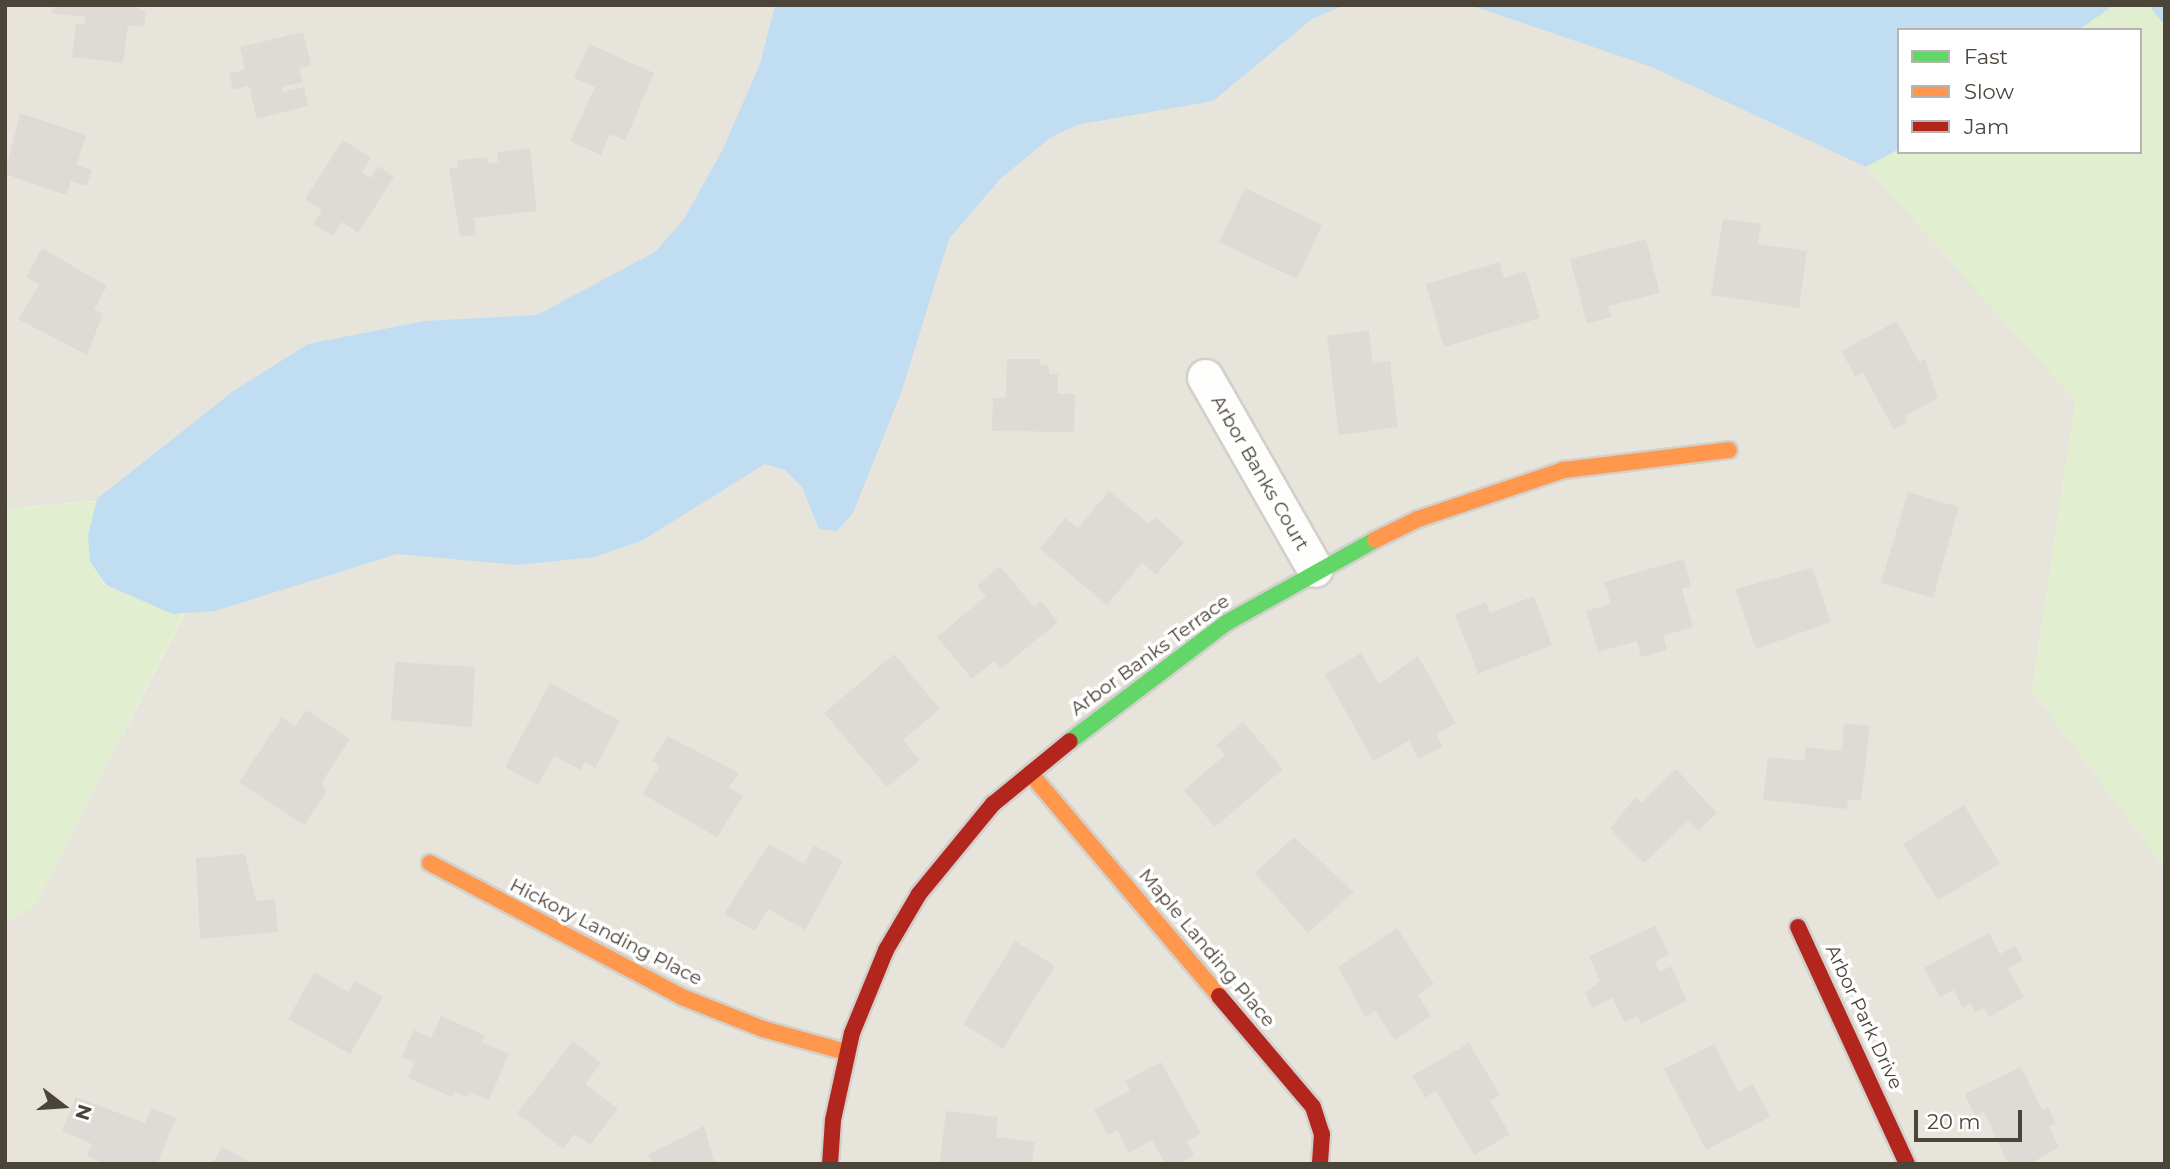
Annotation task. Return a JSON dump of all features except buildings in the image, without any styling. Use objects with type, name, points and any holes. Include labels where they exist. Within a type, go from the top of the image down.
[{"type":"street","name":"Arbor Banks Court","points":[[1206,377],[1315,569]]},
{"type":"street","name":"Arbor Banks Terrace","points":[[830,1164],[846,1052],[886,950],[919,894],[958,842],[1030,773],[1226,623],[1315,569],[1418,519],[1511,485],[1646,456],[1729,450]]},
{"type":"street","name":"Maple Landing Place","points":[[1030,773],[1314,1107],[1322,1134],[1320,1164]]},
{"type":"street","name":"Hickory Landing Place","points":[[430,863],[682,998],[763,1029],[846,1052]]},
{"type":"street","name":"Arbor Park Drive","points":[[1798,927],[1907,1164]]},
{"type":"shaded area","points":[[5,5],[800,5],[799,28],[647,284],[136,497],[5,509]]},
{"type":"shaded area","points":[[1259,5],[1543,5],[1846,144],[2076,401],[2032,690],[2165,868],[2165,1164],[5,1164],[5,924],[35,905],[194,596],[912,247],[1052,110]]},
{"type":"green space","points":[[2114,5],[2165,5],[2165,868],[2032,690],[2075,401],[1866,167],[1897,150],[1897,154],[2142,154],[2142,28],[2082,28]]},
{"type":"green space","points":[[100,501],[90,562],[105,585],[184,614],[35,905],[5,924],[5,509]]},
{"type":"water","points":[[775,5],[1345,5],[1312,19],[1213,101],[1076,125],[1050,138],[1000,179],[949,239],[901,393],[853,513],[837,531],[819,529],[802,487],[785,470],[765,464],[643,540],[595,557],[517,565],[397,554],[215,611],[173,614],[106,585],[90,562],[88,535],[97,499],[232,392],[308,344],[425,321],[537,315],[655,252],[684,219],[723,149],[760,64]]},
{"type":"water","points":[[1470,5],[2114,5],[2082,28],[1897,28],[1897,150],[1866,167],[1652,67]]},
{"type":"waterway","points":[[2155,5],[2165,18]]},
{"type":"traffic: fast","points":[[1070,741],[1226,623],[1375,540]]},
{"type":"traffic: slow","points":[[1375,540],[1418,519],[1564,470],[1729,450]]},
{"type":"traffic: slow","points":[[1030,773],[1219,996]]},
{"type":"traffic: slow","points":[[430,863],[682,997],[763,1029],[846,1052]]},
{"type":"traffic: jam","points":[[830,1164],[833,1120],[852,1033],[886,950],[919,894],[993,804],[1070,741]]},
{"type":"traffic: jam","points":[[1798,927],[1907,1164]]},
{"type":"traffic: jam","points":[[1219,996],[1313,1107],[1322,1134],[1320,1164]]}]
